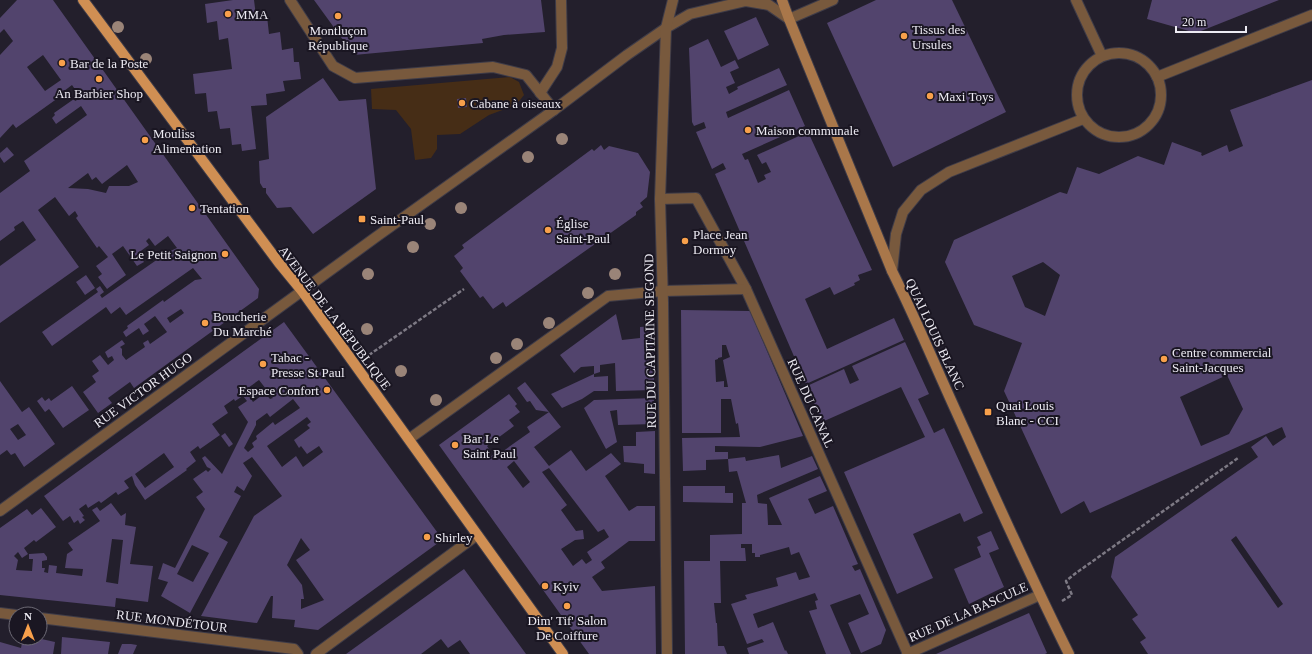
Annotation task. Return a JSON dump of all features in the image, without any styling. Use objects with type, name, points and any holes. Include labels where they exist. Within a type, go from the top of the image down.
[{"type":"main road","name":"AVENUE DE LA RÉPUBLIQUE","points":[[82,0],[278,263],[302,291],[563,654]]},
{"type":"main road","name":"QUAI LOUIS BLANC","points":[[782,0],[892,272],[910,307],[954,408],[1069,654]]},
{"type":"street","points":[[290,0],[333,66],[355,78],[493,67],[526,75],[554,110]]},
{"type":"street","points":[[540,93],[556,67],[562,48],[561,0]]},
{"type":"street","points":[[666,28],[673,0]]},
{"type":"street","points":[[302,291],[554,110],[627,55],[666,28],[690,14],[746,1],[769,5],[789,20],[833,0]]},
{"type":"street","points":[[1076,0],[1102,56]]},
{"type":"street","points":[[1157,77],[1312,15]]},
{"type":"street","name":"RUE DU CAPITAINE SEGOND","points":[[666,28],[660,199],[663,291],[667,654]]},
{"type":"street","points":[[1120,52],[1136,56],[1149,65],[1157,77],[1161,92],[1161,104],[1153,120],[1140,133],[1124,138],[1107,136],[1092,129],[1083,119],[1076,102],[1076,88],[1079,78],[1090,63],[1102,56],[1120,52]]},
{"type":"street","points":[[892,272],[896,234],[903,212],[921,190],[949,172],[1083,119]]},
{"type":"street","name":"RUE DU CANAL","points":[[660,199],[696,198],[746,289],[908,654]]},
{"type":"street","points":[[409,439],[608,296],[663,291],[746,289]]},
{"type":"street","name":"RUE VICTOR HUGO","points":[[0,511],[302,291]]},
{"type":"street","points":[[316,654],[477,535]]},
{"type":"street","name":"RUE DE LA BASCULE","points":[[908,654],[1040,594]]},
{"type":"street","name":"RUE MONDÉTOUR","points":[[48,619],[294,649],[298,654]]},
{"type":"path","points":[[355,364],[464,289]]},
{"type":"path","points":[[1047,609],[1072,595],[1066,581],[1076,573],[1238,458]]},
{"type":"shaded area","points":[[510,77],[519,82],[524,95],[516,105],[489,115],[460,134],[437,135],[437,149],[431,158],[415,160],[411,129],[396,110],[372,109],[371,89]]},
{"type":"building","points":[[17,0],[53,0],[259,289],[258,298],[134,388],[130,382],[108,398],[112,403],[98,413],[83,392],[96,382],[92,376],[99,371],[92,361],[100,355],[108,365],[114,360],[112,356],[108,358],[105,352],[122,340],[125,344],[120,347],[122,349],[122,355],[126,360],[145,347],[143,343],[148,340],[150,344],[167,332],[155,316],[144,324],[149,331],[143,335],[139,328],[126,337],[123,332],[128,328],[127,326],[163,300],[164,302],[195,280],[202,279],[193,268],[126,315],[120,307],[111,314],[106,307],[52,346],[42,332],[98,292],[96,289],[100,286],[104,292],[100,295],[102,298],[168,252],[177,248],[168,236],[155,246],[149,238],[146,241],[149,245],[138,253],[144,262],[137,266],[123,246],[112,254],[126,275],[107,289],[98,277],[102,274],[96,266],[108,257],[99,246],[97,248],[76,218],[78,216],[75,211],[69,216],[55,197],[38,210],[79,267],[0,323],[0,266],[36,240],[23,221],[14,227],[15,230],[0,241],[0,193],[30,171],[24,161],[87,115],[81,106],[56,124],[52,118],[55,115],[54,113],[74,99],[75,101],[81,98],[72,85],[64,91],[65,93],[16,128],[13,124],[0,138],[0,55],[13,41],[4,29],[0,33],[0,18]],"holes":[[[43,55],[61,80],[45,91],[27,67]],[[127,165],[138,182],[129,186],[109,186],[106,193],[88,189],[68,188],[88,173],[92,180],[96,177],[102,184]],[[181,309],[184,313],[170,323],[167,318]]]},
{"type":"building","points":[[233,0],[254,0],[256,16],[267,16],[269,34],[280,32],[282,50],[293,48],[294,62],[299,62],[301,79],[283,81],[285,91],[266,94],[267,105],[251,106],[256,149],[242,151],[241,144],[232,145],[230,128],[220,129],[217,111],[208,112],[206,93],[195,94],[193,74],[232,69],[228,38],[219,40],[217,21],[207,23],[205,4]]},
{"type":"building","points":[[314,0],[541,0],[545,32],[504,35],[482,39],[483,43],[354,55]]},
{"type":"building","points":[[876,0],[952,0],[1006,112],[893,167],[827,23]]},
{"type":"building","points":[[1152,0],[1279,0],[1196,33],[1147,19]]},
{"type":"building","points":[[756,17],[769,45],[738,60],[724,31]]},
{"type":"building","points":[[708,39],[721,67],[735,60],[739,68],[730,72],[735,83],[726,87],[729,94],[738,89],[737,87],[779,68],[787,85],[726,112],[728,118],[789,90],[805,126],[742,154],[745,160],[748,159],[758,183],[766,179],[764,175],[771,172],[766,162],[762,164],[757,155],[808,132],[872,270],[858,275],[860,280],[854,283],[855,285],[834,295],[830,287],[805,299],[827,349],[894,318],[904,340],[806,384],[715,174],[726,169],[723,163],[712,169],[696,132],[706,128],[704,122],[694,126],[692,122],[689,48]]},
{"type":"building","points":[[323,78],[339,101],[366,99],[376,189],[313,234],[291,207],[277,208],[266,193],[266,188],[263,188],[260,183],[259,161],[269,159],[266,117]]},
{"type":"building","name":"Centre commercial Saint-Jacques","points":[[1312,80],[1312,654],[1148,654],[1140,642],[1146,638],[1132,619],[1138,615],[1111,577],[1115,557],[1258,457],[1251,447],[1266,436],[1273,446],[1286,437],[1282,427],[1090,513],[1084,501],[1061,514],[1004,391],[1022,343],[974,325],[945,262],[954,240],[1060,192],[1067,194],[1077,167],[1099,174],[1138,156],[1164,165],[1172,142],[1202,153],[1202,156],[1227,145],[1229,152],[1243,146],[1230,110]],"holes":[[[1043,262],[1060,275],[1045,316],[1025,307],[1012,276]],[[1227,375],[1243,409],[1229,434],[1201,446],[1180,397]],[[1236,536],[1283,604],[1278,608],[1231,540]]]},
{"type":"building","name":"Cabane à oiseaux","points":[[466,98],[467,107],[458,108],[457,99]]},
{"type":"building","name":"Église Saint-Paul","points":[[601,145],[604,150],[609,146],[638,153],[650,172],[647,197],[640,203],[643,207],[636,212],[636,215],[506,307],[503,302],[493,309],[483,296],[480,298],[460,271],[463,268],[454,256],[464,248],[462,245],[592,149],[594,151]]},
{"type":"building","points":[[7,147],[14,155],[4,163],[0,157],[0,153]]},
{"type":"building","points":[[86,275],[95,288],[85,295],[76,282]]},
{"type":"building","points":[[681,310],[750,311],[803,436],[760,447],[715,446],[715,452],[728,452],[728,459],[706,460],[706,470],[683,471],[682,438],[740,437],[738,423],[736,424],[731,399],[721,399],[721,433],[682,433]],"holes":[[[722,345],[726,345],[730,357],[723,360],[728,387],[724,387],[724,381],[716,382],[715,360],[722,357]]]},
{"type":"building","points":[[616,314],[622,340],[640,338],[640,327],[654,326],[654,390],[616,391],[615,363],[600,365],[600,372],[594,374],[594,366],[581,367],[574,373],[560,355]]},
{"type":"building","points":[[284,322],[440,536],[438,543],[318,630],[294,627],[295,620],[272,618],[273,596],[271,596],[257,623],[201,616],[254,516],[282,496],[252,457],[243,463],[252,476],[244,491],[237,486],[234,492],[241,496],[219,537],[228,542],[190,613],[161,596],[168,582],[158,579],[163,563],[175,568],[205,509],[196,497],[203,492],[193,479],[206,470],[208,472],[211,469],[207,467],[202,458],[205,456],[222,474],[248,422],[238,407],[247,401],[243,396],[235,401],[234,399],[224,406],[228,413],[212,424],[220,435],[200,449],[198,446],[190,452],[196,461],[186,469],[187,470],[145,500],[135,485],[132,476],[124,481],[129,488],[118,495],[116,492],[101,503],[99,501],[88,508],[86,504],[79,509],[85,520],[80,524],[78,520],[74,523],[70,516],[63,521],[44,496]],"holes":[[[259,380],[273,398],[270,399],[265,393],[253,402],[245,390]],[[293,399],[300,408],[275,425],[273,422],[256,436],[257,439],[252,443],[254,447],[248,452],[244,448],[256,425],[256,421],[267,413],[270,417]],[[307,417],[311,422],[307,425],[310,428],[294,440],[299,448],[301,446],[307,454],[319,446],[323,452],[303,467],[296,456],[282,467],[267,446]],[[164,453],[174,467],[145,488],[135,474]],[[301,538],[310,550],[296,560],[324,600],[301,609],[301,599],[304,599],[302,585],[287,565]],[[192,545],[209,553],[193,582],[177,574]]]},
{"type":"building","points":[[905,342],[929,394],[918,399],[934,433],[944,428],[983,513],[964,522],[960,513],[913,534],[933,578],[897,594],[844,472],[925,437],[901,387],[822,422],[807,386],[844,369],[850,384],[859,380],[852,366]]},
{"type":"building","points":[[594,374],[594,377],[608,376],[608,391],[594,391],[582,399],[562,408],[551,394]]},
{"type":"building","points":[[0,381],[22,412],[29,407],[55,444],[24,467],[15,453],[11,455],[7,450],[0,455]],"holes":[[[18,424],[26,435],[18,440],[10,429]]]},
{"type":"building","points":[[525,382],[549,412],[536,410],[530,401],[527,402],[517,388]]},
{"type":"building","points":[[72,386],[89,410],[63,428],[49,409],[45,412],[37,401],[42,397],[45,401],[49,398],[51,401]]},
{"type":"building","points":[[509,394],[517,404],[515,406],[520,412],[509,420],[514,426],[487,446],[491,452],[488,454],[490,457],[497,452],[499,454],[530,432],[527,427],[549,412],[561,427],[534,447],[549,466],[571,450],[586,471],[611,453],[621,464],[605,476],[629,511],[637,506],[655,506],[655,541],[629,541],[601,562],[605,568],[592,577],[602,591],[655,586],[656,654],[589,654],[439,445]],"holes":[[[514,461],[530,482],[523,488],[507,467]],[[549,468],[598,532],[604,529],[609,537],[587,552],[592,560],[586,564],[582,559],[573,566],[561,549],[575,540],[584,539],[583,530],[576,531],[561,510],[567,505],[542,472]]]},
{"type":"building","points":[[654,398],[654,424],[618,425],[617,410],[610,411],[617,442],[606,449],[584,408],[594,400]]},
{"type":"building","points":[[655,431],[655,474],[644,473],[644,464],[624,462],[623,446],[636,446],[636,432]]},
{"type":"building","points":[[225,433],[233,444],[229,447],[221,436]]},
{"type":"building","points":[[779,455],[781,468],[812,456],[818,469],[757,495],[758,503],[767,504],[768,525],[782,525],[769,498],[820,476],[827,491],[808,499],[815,514],[833,506],[858,564],[852,566],[855,571],[860,569],[886,630],[881,644],[861,653],[848,623],[869,614],[860,594],[830,605],[851,654],[826,654],[809,611],[817,609],[815,601],[818,600],[815,593],[753,614],[758,628],[773,622],[785,651],[786,650],[788,654],[749,654],[747,648],[764,642],[762,639],[747,644],[731,604],[747,599],[745,595],[778,586],[776,578],[796,572],[799,580],[810,577],[799,552],[791,555],[789,547],[760,555],[760,557],[755,557],[755,553],[752,553],[752,544],[741,544],[741,548],[745,548],[746,561],[720,561],[721,603],[714,603],[718,646],[724,646],[727,654],[685,654],[684,561],[710,561],[710,535],[742,534],[742,503],[746,503],[737,471],[729,472],[728,459],[745,457],[746,461]]},
{"type":"building","points":[[683,486],[725,486],[725,493],[733,493],[733,503],[683,502]]},
{"type":"building","points":[[111,503],[121,516],[126,513],[125,525],[136,527],[130,564],[153,566],[148,602],[116,598],[115,607],[0,595],[0,528],[27,509],[32,515],[41,508],[56,527],[36,542],[34,540],[24,548],[28,554],[22,558],[18,552],[14,556],[18,560],[16,570],[32,571],[33,559],[29,559],[29,554],[44,553],[47,560],[42,561],[42,568],[45,568],[44,572],[48,573],[49,565],[57,566],[56,573],[82,576],[83,569],[65,568],[67,554],[73,550],[68,543],[100,521],[92,510],[97,507],[100,511]],"holes":[[[112,539],[123,540],[118,584],[106,582]]]},
{"type":"building","points":[[991,531],[999,549],[989,553],[1004,587],[969,604],[954,569],[981,557],[977,547],[981,545],[977,537]]},
{"type":"building","points":[[464,569],[526,654],[470,654],[460,640],[448,648],[441,639],[421,654],[346,654]]},
{"type":"building","points":[[1029,613],[1047,653],[1045,654],[936,654]]},
{"type":"building","points":[[62,637],[110,642],[108,654],[61,654]]},
{"type":"building","points":[[48,640],[55,642],[53,654],[0,654],[0,642],[8,644],[8,646],[21,648],[21,646],[48,646]]},
{"type":"building","points":[[122,644],[137,645],[133,654],[118,654]]},
{"type":"place","name":"MMA","points":[[228,14]]},
{"type":"place","name":"Montluçon République","points":[[338,16]]},
{"type":"place","name":"Tissus des Ursules","points":[[904,36]]},
{"type":"place","name":"Bar de la Poste","points":[[62,63]]},
{"type":"place","name":"An Barbier Shop","points":[[99,79]]},
{"type":"place","name":"Maxi Toys","points":[[930,96]]},
{"type":"place","name":"Cabane à oiseaux","points":[[462,103]]},
{"type":"place","name":"Maison communale","points":[[748,130]]},
{"type":"place","name":"Mouliss Alimentation","points":[[145,140]]},
{"type":"place","name":"Tentation","points":[[192,208]]},
{"type":"place","name":"Saint-Paul","points":[[362,219]]},
{"type":"place","name":"Église Saint-Paul","points":[[548,230]]},
{"type":"place","name":"Place Jean Dormoy","points":[[685,241]]},
{"type":"place","name":"Le Petit Saignon","points":[[225,254]]},
{"type":"place","name":"Boucherie Du Marché","points":[[205,323]]},
{"type":"place","name":"Centre commercial Saint-Jacques","points":[[1164,359]]},
{"type":"place","name":"Tabac - Presse St Paul","points":[[263,364]]},
{"type":"place","name":"Espace Confort","points":[[327,390]]},
{"type":"place","name":"Quai Louis Blanc - CCI","points":[[988,412]]},
{"type":"place","name":"Bar Le Saint Paul","points":[[455,445]]},
{"type":"place","name":"Shirley","points":[[427,537]]},
{"type":"place","name":"Kyiv","points":[[545,586]]},
{"type":"place","name":"Dim' Tif' Salon De Coiffure","points":[[567,606]]}]
